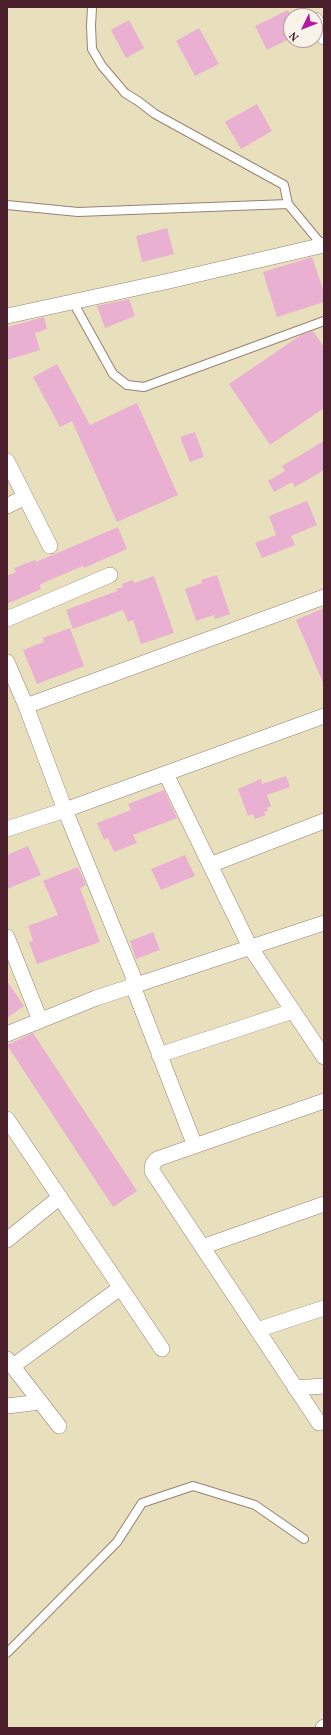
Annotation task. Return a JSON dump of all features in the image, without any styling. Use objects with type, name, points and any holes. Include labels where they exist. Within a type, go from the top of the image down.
[{"type":"street","points":[[7,316],[323,245]]},
{"type":"street","points":[[7,462],[50,546]]},
{"type":"street","points":[[7,506],[25,497]]},
{"type":"street","points":[[7,619],[110,575]]},
{"type":"street","points":[[26,706],[324,597]]},
{"type":"street","points":[[7,662],[26,706],[65,810],[133,976],[132,986],[195,1146]]},
{"type":"street","points":[[7,829],[166,774],[324,716]]},
{"type":"street","points":[[166,774],[250,947],[324,1057]]},
{"type":"street","points":[[210,865],[324,821]]},
{"type":"street","points":[[7,1034],[96,998],[324,923]]},
{"type":"street","points":[[7,937],[40,1020]]},
{"type":"street","points":[[160,1055],[293,1011]]},
{"type":"street","points":[[319,1423],[152,1171],[152,1164],[157,1159],[324,1102]]},
{"type":"street","points":[[7,1120],[162,1349]]},
{"type":"street","points":[[7,1240],[60,1197]]},
{"type":"street","points":[[202,1246],[324,1204]]},
{"type":"street","points":[[59,1426],[10,1362],[120,1288]]},
{"type":"street","points":[[257,1330],[324,1308]]},
{"type":"street","points":[[295,1388],[324,1386]]},
{"type":"street","points":[[7,1406],[40,1402]]},
{"type":"lane","points":[[92,7],[90,26],[92,49],[102,66],[125,93],[155,114],[284,185],[288,204],[323,245]]},
{"type":"lane","points":[[7,206],[78,212],[288,204]]},
{"type":"lane","points":[[73,302],[112,374],[126,385],[144,387],[324,321]]},
{"type":"lane","points":[[7,1653],[117,1542],[142,1503],[193,1486],[255,1505],[304,1539]]},
{"type":"building","points":[[283,12],[283,42],[267,50],[255,26]]},
{"type":"building","points":[[129,20],[144,48],[126,58],[111,30]]},
{"type":"building","points":[[199,28],[219,64],[195,76],[176,41]]},
{"type":"building","points":[[257,104],[272,131],[241,149],[225,122]]},
{"type":"building","points":[[167,228],[174,254],[142,262],[136,236]]},
{"type":"building","points":[[312,257],[324,292],[324,302],[277,317],[263,272]]},
{"type":"building","points":[[129,299],[135,316],[105,328],[97,306]]},
{"type":"building","points":[[44,317],[47,329],[35,333],[40,350],[7,360],[7,327]]},
{"type":"building","points":[[313,331],[324,347],[324,408],[270,445],[229,384],[301,335]]},
{"type":"building","points":[[57,364],[90,425],[137,403],[178,495],[117,522],[72,421],[60,427],[33,377]]},
{"type":"building","points":[[195,432],[204,457],[190,462],[180,437]]},
{"type":"building","points":[[324,441],[324,470],[295,487],[292,482],[274,492],[268,481],[285,471],[282,466]]},
{"type":"building","points":[[307,501],[317,525],[291,536],[295,545],[262,558],[255,543],[276,535],[269,516]]},
{"type":"building","points":[[118,527],[127,549],[84,568],[83,566],[45,582],[40,585],[41,589],[7,604],[7,576],[16,572],[14,568],[35,560],[36,562]]},
{"type":"building","points":[[217,575],[230,614],[215,619],[214,615],[196,621],[185,589],[202,583],[201,580]]},
{"type":"building","points":[[154,576],[174,633],[141,644],[133,620],[128,622],[123,610],[73,629],[66,610],[117,591],[116,589],[123,587],[122,584],[133,580],[134,583]]},
{"type":"building","points":[[324,608],[324,685],[296,620]]},
{"type":"building","points":[[70,628],[84,666],[37,684],[23,650],[44,642],[43,638]]},
{"type":"building","points":[[286,776],[290,787],[267,795],[271,806],[267,808],[268,811],[264,812],[266,815],[255,819],[253,814],[248,816],[238,789],[261,779],[262,784]]},
{"type":"building","points":[[164,790],[177,818],[133,835],[137,843],[114,852],[108,838],[104,840],[97,823],[131,810],[128,804]]},
{"type":"building","points":[[28,846],[41,875],[7,889],[7,855]]},
{"type":"building","points":[[185,855],[195,876],[161,890],[151,869]]},
{"type":"building","points":[[78,867],[86,885],[80,888],[100,942],[37,964],[29,942],[33,941],[28,926],[58,915],[43,881]]},
{"type":"building","points":[[153,932],[160,950],[136,959],[130,941]]},
{"type":"building","points":[[7,981],[24,1006],[7,1018]]},
{"type":"building","points":[[33,1033],[137,1191],[113,1207],[7,1045]]}]
